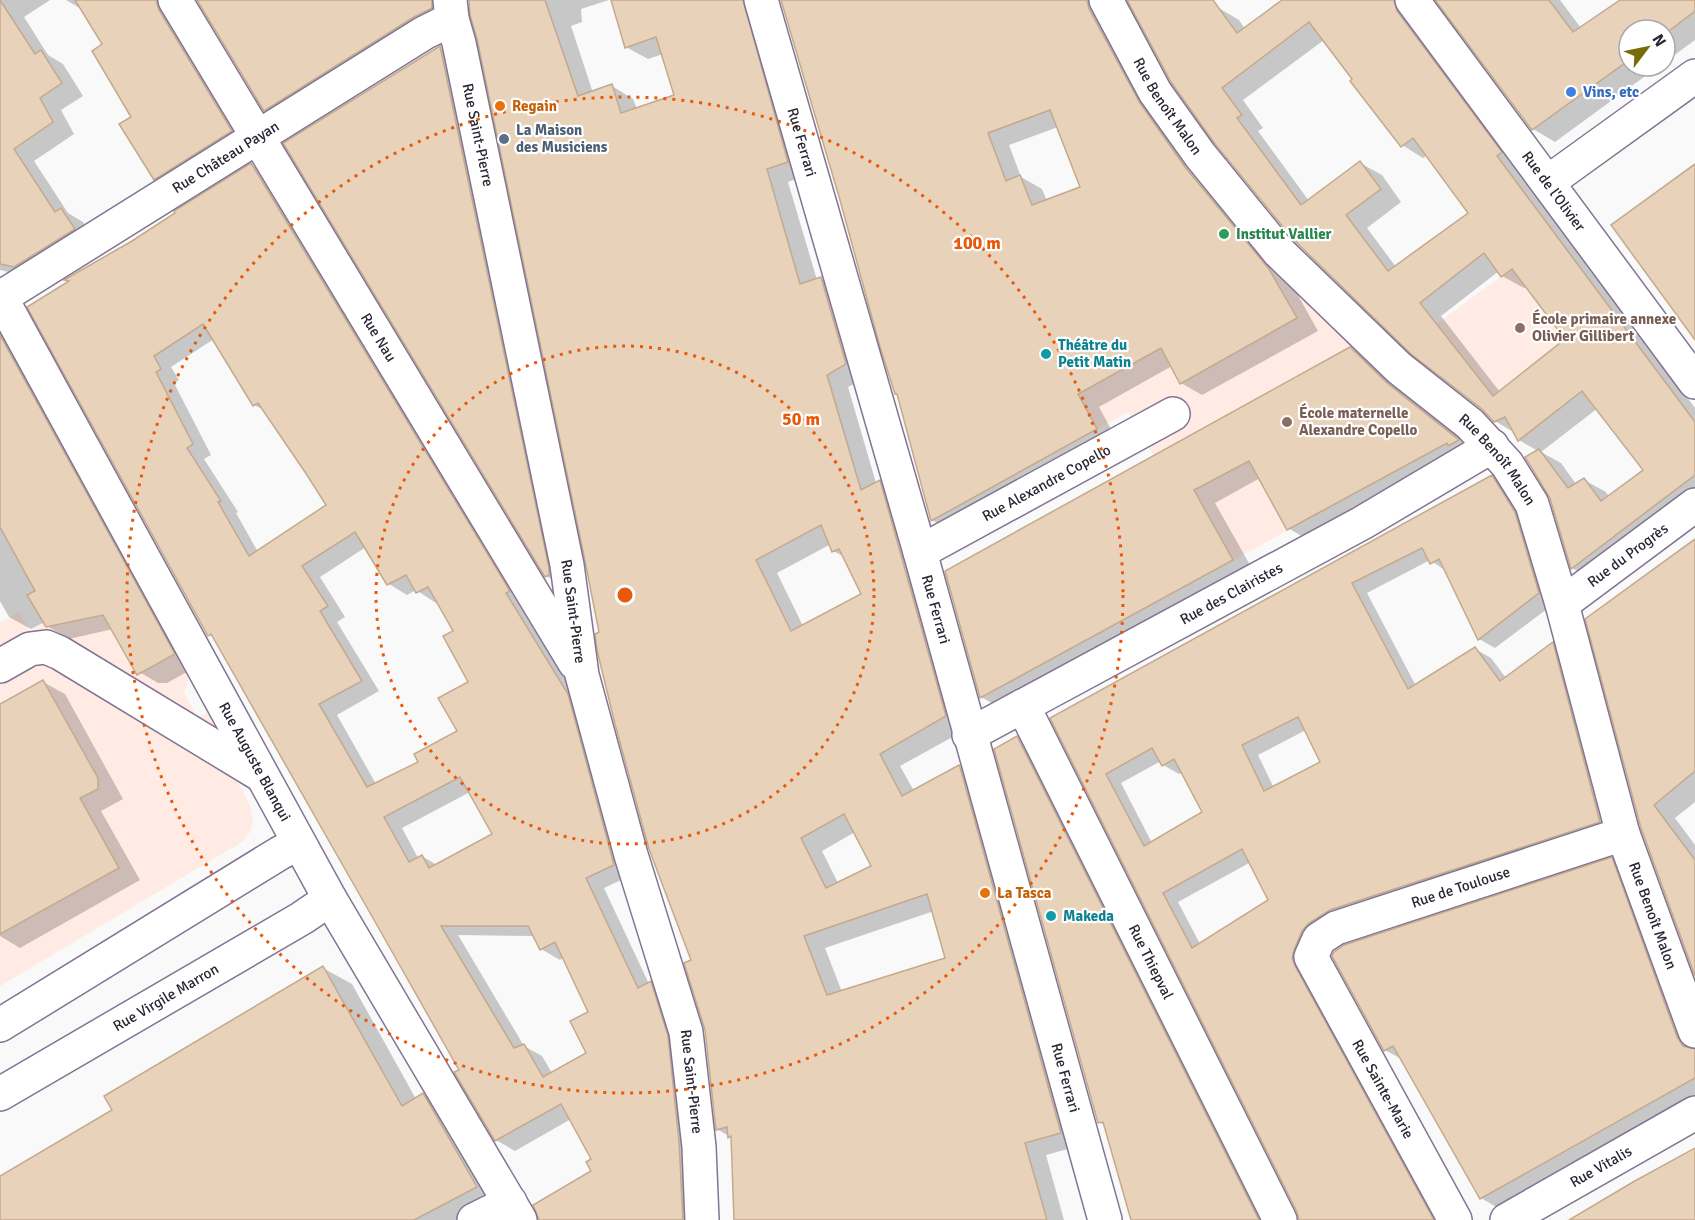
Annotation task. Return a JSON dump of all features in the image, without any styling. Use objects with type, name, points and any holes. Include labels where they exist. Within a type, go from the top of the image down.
[{"type":"street","name":"Rue Nau","points":[[175,0],[582,675]]},
{"type":"street","name":"Rue Ferrari","points":[[761,0],[920,552],[1105,1220]]},
{"type":"street","name":"Rue Benoît Malon","points":[[1106,0],[1155,92],[1200,155],[1279,252],[1400,368],[1456,411],[1492,446],[1507,464],[1532,504],[1563,604],[1623,834],[1695,1031]]},
{"type":"street","name":"Rue de l'Olivier","points":[[1412,0],[1695,382]]},
{"type":"street","name":"Rue Château Payan","points":[[0,297],[424,33],[451,10]]},
{"type":"street","name":"Rue Saint-Pierre","points":[[451,10],[567,565],[582,675],[631,855],[686,1032],[699,1147],[702,1220]]},
{"type":"street","points":[[1548,182],[1695,76]]},
{"type":"street","name":"Rue Auguste Blanqui","points":[[0,297],[330,899],[515,1211]]},
{"type":"street","name":"Rue Alexandre Copello","points":[[920,552],[1173,414]]},
{"type":"street","name":"Rue des Clairistes","points":[[969,735],[1362,523],[1492,446]]},
{"type":"street","name":"Rue du Progrès","points":[[1563,604],[1695,505]]},
{"type":"street","points":[[0,666],[30,649],[46,647],[60,652],[262,776]]},
{"type":"street","points":[[166,717],[215,690]]},
{"type":"street","name":"Rue Thiepval","points":[[1023,706],[1280,1220]]},
{"type":"street","name":"Rue de Toulouse","points":[[1311,957],[1319,939],[1336,928],[1623,834]]},
{"type":"street","points":[[0,1025],[299,843]]},
{"type":"street","name":"Rue Virgile Marron","points":[[0,1094],[302,918],[330,899]]},
{"type":"street","name":"Rue Sainte-Marie","points":[[1311,957],[1455,1220]]},
{"type":"street","name":"Rue Vitalis","points":[[1507,1220],[1695,1113]]},
{"type":"street","points":[[474,1220],[515,1211]]},
{"type":"shaded area","name":"École primaire annexe Olivier Gillibert","points":[[1556,236],[1619,321],[1482,421],[1397,353]]},
{"type":"shaded area","name":"École maternelle Alexandre Copello","points":[[1271,256],[1356,343],[1457,438],[1217,569],[1129,412],[1088,434],[1057,377]]},
{"type":"shaded area","points":[[131,574],[187,673],[188,682],[184,693],[198,718],[207,713],[225,742],[232,770],[250,806],[253,821],[250,832],[242,842],[0,986],[0,623],[19,612],[30,631]]},
{"type":"building","points":[[0,0],[35,54],[41,50],[62,83],[40,98],[53,122],[14,149],[55,212],[61,208],[75,229],[14,267],[0,264]]},
{"type":"building","points":[[75,0],[156,0],[159,10],[232,131],[154,180],[119,124],[131,117],[92,51],[102,44]]},
{"type":"building","points":[[197,0],[432,0],[432,8],[264,111]]},
{"type":"building","points":[[469,0],[545,0],[578,96],[612,84],[621,113],[674,95],[656,37],[625,48],[611,0],[743,0],[788,162],[767,169],[800,284],[821,277],[846,364],[827,375],[861,490],[880,480],[946,716],[880,754],[902,796],[959,765],[960,767],[1061,1133],[1025,1143],[1047,1220],[734,1220],[731,1136],[728,1138],[727,1127],[716,1130],[705,1030],[684,963],[691,960],[649,849],[597,650],[595,634],[599,632],[585,561],[477,39],[470,15]],"holes":[[[821,525],[832,552],[839,549],[861,594],[791,631],[756,560]],[[844,814],[871,866],[826,888],[801,838]],[[927,894],[945,958],[827,995],[804,936]]]},
{"type":"building","points":[[781,0],[1087,0],[1089,9],[1140,103],[1185,167],[1269,269],[1297,318],[1180,384],[1161,348],[1078,394],[1097,429],[931,521],[897,394],[895,394],[880,347],[840,200]],"holes":[[[1050,110],[1080,187],[1032,205],[1020,175],[1006,181],[988,133]]]},
{"type":"building","points":[[1127,0],[1213,0],[1237,33],[1282,0],[1394,0],[1397,11],[1502,152],[1497,156],[1695,422],[1695,475],[1571,569],[1550,498],[1525,457],[1539,449],[1568,488],[1584,478],[1601,501],[1643,470],[1582,391],[1518,441],[1505,417],[1494,422],[1482,409],[1411,354],[1293,239],[1215,144],[1171,82]],"holes":[[[1309,22],[1352,79],[1350,81],[1401,147],[1413,138],[1468,213],[1388,271],[1346,215],[1381,189],[1360,161],[1301,205],[1237,118],[1242,115],[1222,88]],[[1484,253],[1501,277],[1512,269],[1565,339],[1493,396],[1420,303]]]},
{"type":"building","points":[[1435,0],[1549,0],[1573,32],[1620,0],[1695,0],[1695,11],[1677,25],[1677,18],[1617,18],[1617,69],[1532,130]]},
{"type":"building","points":[[440,46],[549,568],[549,575],[545,577],[283,143]]},
{"type":"building","points":[[251,163],[510,591],[506,593],[568,694],[614,865],[586,878],[638,988],[651,981],[668,1036],[679,1141],[683,1220],[539,1220],[533,1205],[591,1171],[586,1162],[591,1159],[561,1104],[495,1141],[454,1072],[459,1070],[211,634],[208,636],[27,307],[69,281],[64,280],[132,241],[175,213],[174,211]],"holes":[[[203,324],[253,406],[258,403],[326,505],[249,556],[218,502],[221,501],[187,448],[193,444],[156,372],[161,369],[154,356]],[[355,532],[387,585],[406,575],[416,593],[428,587],[453,631],[443,636],[468,682],[438,698],[457,731],[414,754],[418,762],[367,787],[319,704],[362,681],[320,611],[328,606],[302,566]],[[460,777],[492,834],[429,868],[422,855],[409,862],[384,817]],[[441,926],[528,926],[540,950],[555,942],[588,1012],[570,1021],[586,1053],[543,1077],[524,1044],[514,1048]]]},
{"type":"building","points":[[1695,164],[1695,340],[1611,225]]},
{"type":"building","points":[[0,335],[175,654],[137,675],[103,615],[46,627],[27,595],[35,591],[0,527]]},
{"type":"building","points":[[1350,347],[1387,383],[1459,440],[1448,446],[1447,443],[1287,530],[1249,461],[1194,490],[1233,560],[980,698],[945,571]]},
{"type":"building","points":[[1492,475],[1515,512],[1539,593],[1478,640],[1439,559],[1430,564],[1422,548],[1352,583],[1408,689],[1475,647],[1500,681],[1553,642],[1600,822],[1330,910],[1309,923],[1302,931],[1292,958],[1434,1220],[1299,1220],[1050,718]],"holes":[[[1298,717],[1320,762],[1264,791],[1242,745]],[[1152,748],[1162,766],[1174,759],[1202,812],[1144,846],[1106,774]],[[1242,849],[1268,900],[1192,948],[1163,893]]]},
{"type":"building","points":[[1695,539],[1695,771],[1654,805],[1695,860],[1695,976],[1641,828],[1585,619]]},
{"type":"building","points":[[43,680],[98,778],[98,789],[80,798],[119,868],[0,934],[0,704]]},
{"type":"building","points":[[1017,736],[1259,1220],[1131,1220],[1103,1122],[1098,1123],[994,749]]},
{"type":"building","points":[[1612,857],[1677,1037],[1683,1046],[1695,1049],[1695,1078],[1480,1199],[1393,1046],[1384,1051],[1332,956],[1344,945]]},
{"type":"building","points":[[323,966],[402,1106],[423,1093],[477,1187],[414,1220],[0,1220],[0,1176],[112,1110],[104,1096]]},
{"type":"building","points":[[1695,1148],[1695,1220],[1569,1220],[1633,1182]]},
{"type":"place","name":"Vins, etc","points":[[1571,92]]},
{"type":"place","name":"Regain","points":[[500,106]]},
{"type":"place","name":"La Maison des Musiciens","points":[[504,139]]},
{"type":"place","name":"Institut Vallier","points":[[1224,234]]},
{"type":"place","name":"École primaire annexe Olivier Gillibert","points":[[1520,328]]},
{"type":"place","name":"Théâtre du Petit Matin","points":[[1046,354]]},
{"type":"place","name":"École maternelle Alexandre Copello","points":[[1287,422]]},
{"type":"place","name":"La Tasca","points":[[985,893]]},
{"type":"place","name":"Makeda","points":[[1051,916]]}]
